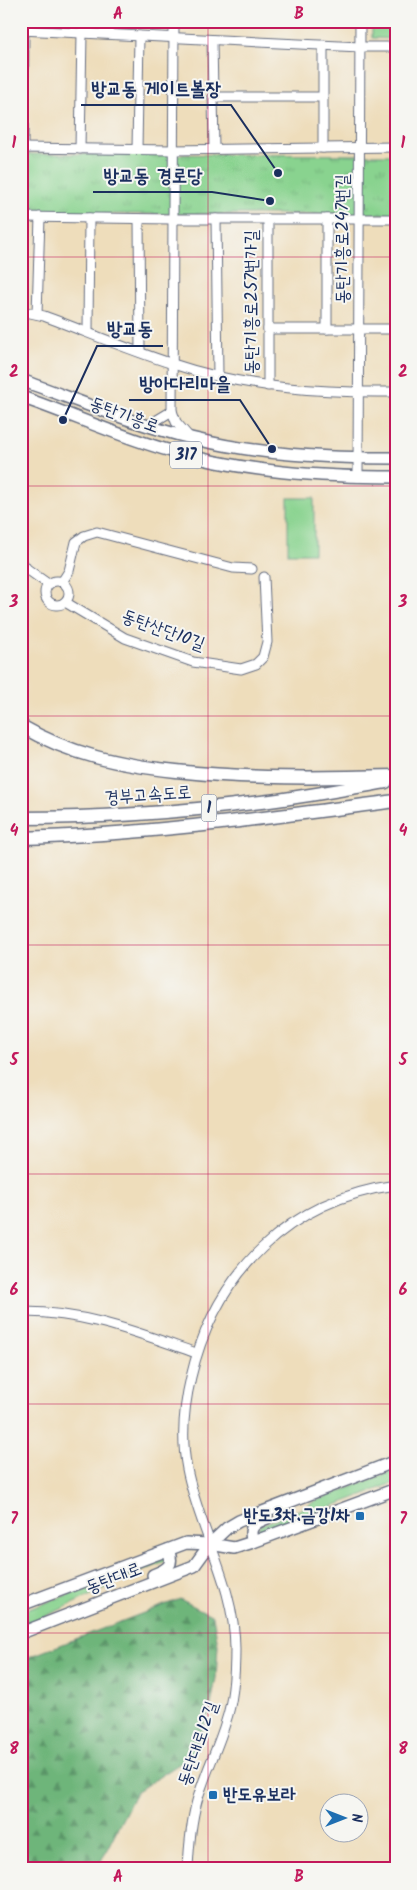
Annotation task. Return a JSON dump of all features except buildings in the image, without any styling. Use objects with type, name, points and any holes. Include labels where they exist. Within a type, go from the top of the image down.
[{"type":"highway","points":[[21,726],[63,747],[114,763],[151,768],[248,777],[396,776]]},
{"type":"highway","name":"경부고속도로","points":[[21,818],[108,817],[190,810],[264,802],[396,781]]},
{"type":"highway","name":"경부고속도로","points":[[21,838],[125,832],[269,818],[396,801]]},
{"type":"main road","name":"동탄기흥로","points":[[21,380],[147,426],[190,438],[269,453],[318,457],[396,458]]},
{"type":"main road","name":"동탄기흥로","points":[[21,397],[137,441],[206,460],[275,472],[358,477],[396,477]]},
{"type":"main road","name":"동탄대로","points":[[21,1633],[194,1566],[210,1544],[226,1528],[239,1521],[396,1461]]},
{"type":"main road","name":"동탄대로","points":[[21,1605],[186,1543],[234,1548],[396,1489]]},
{"type":"main road","points":[[253,1542],[250,1530],[254,1524],[284,1510],[290,1502]]},
{"type":"main road","points":[[125,1594],[138,1582],[166,1570],[170,1564],[171,1557],[168,1550]]},
{"type":"street","points":[[174,21],[172,411],[176,422],[190,438]]},
{"type":"street","name":"동탄기흥로247번길","points":[[358,477],[360,21]]},
{"type":"street","points":[[396,47],[360,47],[23,30],[22,148],[173,150],[396,147]]},
{"type":"street","points":[[80,149],[82,33]]},
{"type":"street","points":[[137,149],[139,36]]},
{"type":"street","points":[[212,40],[214,149]]},
{"type":"street","points":[[323,45],[323,148]]},
{"type":"street","points":[[213,97],[323,97]]},
{"type":"street","points":[[21,217],[396,219]]},
{"type":"street","points":[[37,314],[40,217]]},
{"type":"street","points":[[88,332],[89,218]]},
{"type":"street","points":[[139,219],[140,352]]},
{"type":"street","name":"동탄기흥로257번가길","points":[[216,219],[218,376]]},
{"type":"street","name":"동탄기흥로257번가길","points":[[268,219],[268,386]]},
{"type":"street","points":[[327,219],[327,329]]},
{"type":"street","name":"동탄기흥로257번가길","points":[[21,311],[37,314],[172,364],[218,376],[268,386],[358,393],[396,392]]},
{"type":"street","points":[[268,329],[396,329]]},
{"type":"street","points":[[147,426],[172,411]]},
{"type":"street","points":[[62,582],[68,571],[76,542],[84,536],[98,532],[232,568],[252,569]]},
{"type":"street","points":[[21,561],[27,569],[48,584]]},
{"type":"street","name":"동탄산단10길","points":[[66,602],[125,638],[193,662],[242,669],[256,664],[263,657],[267,642],[264,577]]},
{"type":"street","points":[[54,581],[62,582],[69,591],[66,602],[58,605],[50,603],[45,596],[45,588],[54,581]]},
{"type":"street","name":"동탄대로12길","points":[[188,1869],[192,1821],[197,1799],[227,1719],[234,1681],[235,1649],[233,1619],[224,1582],[198,1511],[184,1448],[184,1412],[196,1353],[208,1324],[228,1288],[252,1257],[271,1240],[297,1220],[330,1203],[357,1193],[396,1185]]},
{"type":"street","points":[[21,1312],[59,1314],[114,1324],[196,1353]]},
{"type":"green space","points":[[372,21],[396,21],[396,39],[372,38]]},
{"type":"green space","points":[[21,154],[396,155],[396,214],[21,214]]},
{"type":"green space","points":[[288,498],[314,498],[314,553],[288,553]]},
{"type":"green space","points":[[396,1470],[396,1482],[255,1536],[260,1525],[299,1510],[315,1501]]},
{"type":"green space","points":[[165,1558],[164,1562],[160,1564],[21,1626],[21,1612]]},
{"type":"green space","points":[[180,1599],[213,1616],[218,1645],[216,1678],[210,1710],[193,1755],[136,1792],[97,1869],[21,1869],[21,1660]]},
{"type":"place","name":"방교동 게이트볼장","points":[[278,173]]},
{"type":"place","name":"방교동 경로당","points":[[270,201]]},
{"type":"place","name":"방교동","points":[[63,420]]},
{"type":"place","name":"방아다리마을","points":[[272,449]]},
{"type":"place","name":"반도3차.금강1차","points":[[360,1516]]},
{"type":"place","name":"반도유보라","points":[[213,1795]]}]
